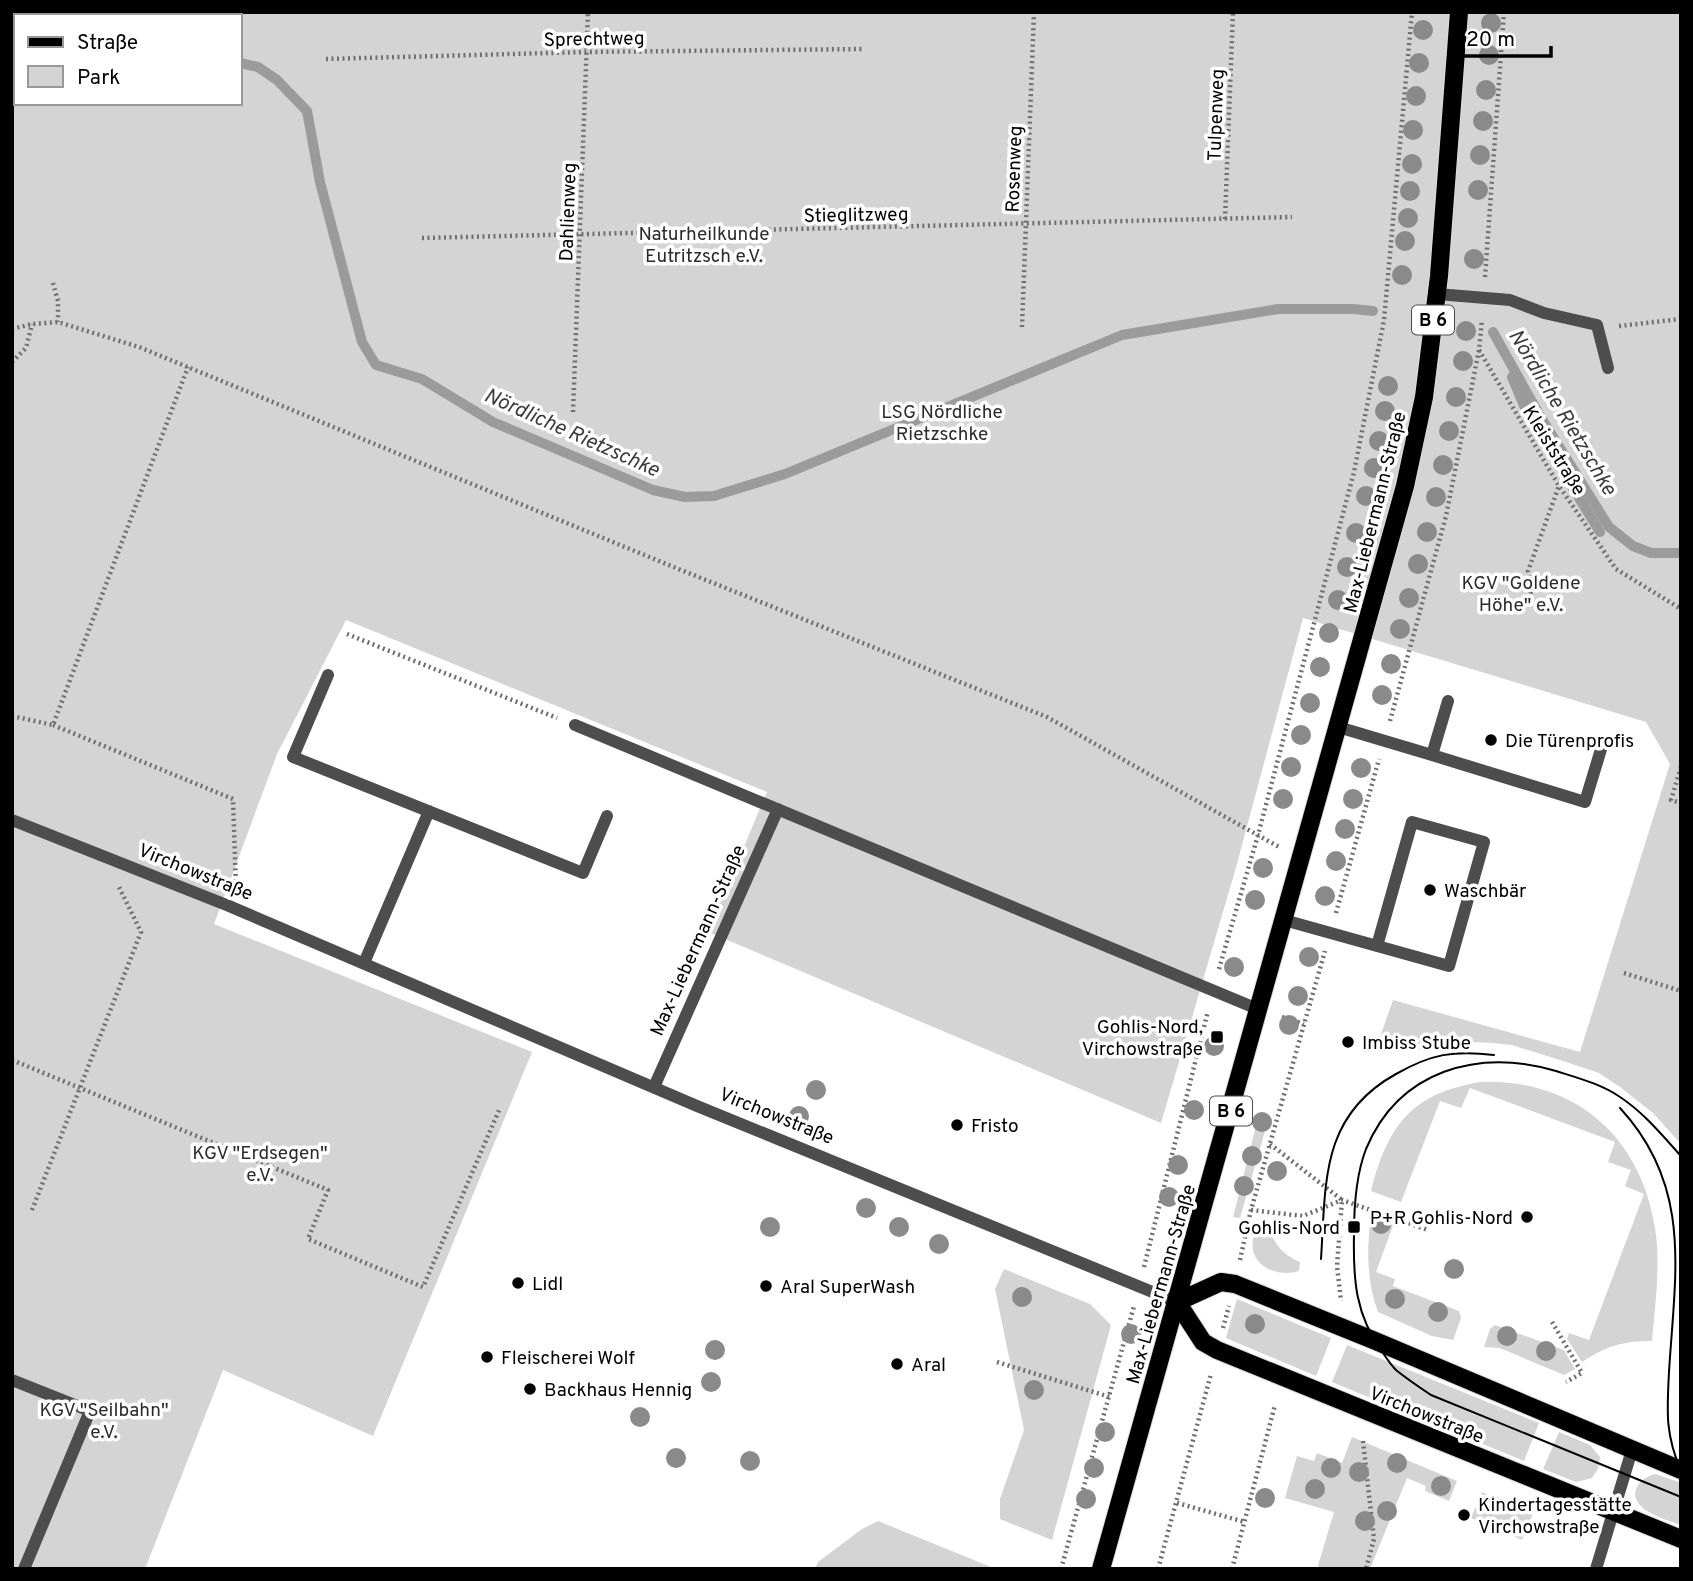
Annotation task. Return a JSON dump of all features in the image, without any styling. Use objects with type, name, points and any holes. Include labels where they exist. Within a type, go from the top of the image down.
[{"type":"main road","name":"Max-Liebermann-Straße","points":[[1101,1569],[1405,486],[1424,397],[1437,294],[1459,12]]},
{"type":"main road","points":[[1177,1302],[1221,1282],[1254,1291],[1681,1470]]},
{"type":"main road","name":"Virchowstraße","points":[[1177,1302],[1203,1342],[1217,1350],[1681,1539]]},
{"type":"street","points":[[1437,294],[1510,300],[1544,313],[1597,326],[1608,368]]},
{"type":"street","points":[[328,675],[293,757],[583,873],[607,816]]},
{"type":"street","points":[[1432,755],[1448,701]]},
{"type":"street","points":[[575,725],[1260,1010]]},
{"type":"street","points":[[1338,727],[1585,802],[1602,746]]},
{"type":"street","name":"Max-Liebermann-Straße","points":[[654,1087],[778,809]]},
{"type":"street","points":[[364,963],[429,811]]},
{"type":"street","name":"Virchowstraße","points":[[12,820],[229,906],[1005,1234],[1177,1302]]},
{"type":"street","points":[[1284,920],[1330,933],[1449,966],[1484,842],[1412,822],[1377,946]]},
{"type":"street","points":[[12,1380],[90,1411],[24,1569]]},
{"type":"street","points":[[1596,1569],[1632,1450]]},
{"type":"path","name":"Dahlienweg","points":[[573,412],[588,12]]},
{"type":"path","name":"Rosenweg","points":[[1022,327],[1034,12]]},
{"type":"path","name":"Tulpenweg","points":[[1225,219],[1233,12]]},
{"type":"path","points":[[1061,1569],[1114,1383],[1212,991],[1258,835],[1354,472],[1384,320],[1412,12]]},
{"type":"path","points":[[1244,1235],[1446,516],[1479,350],[1504,12]]},
{"type":"path","name":"Sprechtweg","points":[[326,59],[586,52],[863,49]]},
{"type":"path","name":"Stieglitzweg","points":[[422,238],[1292,217]]},
{"type":"path","points":[[53,283],[58,301],[58,322]]},
{"type":"path","points":[[1597,326],[1628,326],[1681,319]]},
{"type":"path","points":[[12,329],[58,322],[139,347],[1047,717],[1301,860]]},
{"type":"path","points":[[12,362],[26,348],[32,324]]},
{"type":"path","name":"Kleiststraße","points":[[1479,350],[1559,486],[1616,569],[1681,609]]},
{"type":"path","points":[[52,725],[187,367]]},
{"type":"path","points":[[1527,604],[1532,588],[1528,571],[1559,486]]},
{"type":"path","points":[[347,634],[575,725]]},
{"type":"path","points":[[12,716],[52,725],[233,799],[236,893],[229,906]]},
{"type":"path","points":[[1681,767],[1671,800],[1681,803]]},
{"type":"path","points":[[32,1210],[141,932],[106,858]]},
{"type":"path","points":[[1624,973],[1681,991]]},
{"type":"path","points":[[12,1060],[328,1190],[308,1239],[422,1287],[500,1108]]},
{"type":"path","points":[[1270,1144],[1342,1200],[1427,1230]]},
{"type":"path","points":[[1251,1210],[1303,1216],[1342,1200]]},
{"type":"path","points":[[1342,1200],[1337,1266],[1345,1329]]},
{"type":"path","points":[[1552,1322],[1582,1373],[1566,1382]]},
{"type":"path","points":[[1158,1569],[1217,1350]]},
{"type":"path","points":[[997,1362],[1110,1398]]},
{"type":"path","points":[[1232,1569],[1275,1405]]},
{"type":"path","points":[[1363,1441],[1374,1539],[1366,1569]]},
{"type":"path","points":[[1177,1503],[1245,1522]]},
{"type":"green space","name":"LSG Nördliche Rietzschke","points":[[12,12],[1681,12],[1681,1144],[1653,1113],[1599,1073],[1512,1045],[1472,1042],[1421,1050],[1379,1040],[1393,1000],[1580,1052],[1670,764],[1646,722],[1303,618],[1235,871],[1161,1123],[708,932],[767,792],[346,620],[277,754],[214,924],[532,1052],[373,1436],[223,1370],[145,1569],[12,1569]]},
{"type":"green space","points":[[1480,1082],[1514,1083],[1545,1090],[1573,1102],[1597,1119],[1618,1140],[1635,1166],[1647,1195],[1655,1228],[1657,1270],[1652,1341],[1615,1346],[1582,1362],[1567,1339],[1569,1333],[1589,1340],[1644,1194],[1625,1186],[1631,1170],[1608,1162],[1615,1142],[1470,1088],[1461,1108],[1440,1101],[1401,1202],[1371,1191],[1385,1148],[1406,1116],[1436,1095]]},
{"type":"green space","points":[[1259,1114],[1269,1117],[1240,1218],[1233,1217]]},
{"type":"green space","points":[[1371,1214],[1394,1223],[1376,1272],[1395,1279],[1393,1286],[1459,1311],[1461,1318],[1453,1340],[1432,1336],[1378,1312],[1371,1288],[1369,1263]]},
{"type":"green space","points":[[1258,1223],[1266,1226],[1284,1252],[1300,1262],[1299,1271],[1282,1273],[1260,1263],[1253,1248],[1253,1237]]},
{"type":"green space","points":[[1004,1269],[1090,1304],[1111,1325],[1052,1540],[1000,1519],[1000,1499],[1024,1430],[995,1289]]},
{"type":"green space","points":[[1237,1299],[1331,1338],[1316,1376],[1226,1338]]},
{"type":"green space","points":[[1495,1325],[1564,1350],[1575,1369],[1564,1375],[1500,1348],[1484,1347],[1490,1329]]},
{"type":"green space","points":[[1347,1345],[1539,1423],[1524,1461],[1332,1382]]},
{"type":"green space","points":[[1559,1432],[1590,1445],[1600,1457],[1598,1469],[1592,1478],[1576,1482],[1543,1469]]},
{"type":"green space","points":[[1352,1437],[1457,1481],[1449,1501],[1425,1491],[1426,1486],[1407,1478],[1370,1569],[1317,1569],[1334,1512],[1285,1498],[1297,1456],[1314,1461],[1317,1453],[1342,1463]]},
{"type":"green space","points":[[1655,1474],[1679,1482],[1681,1525],[1658,1517],[1637,1502],[1637,1487],[1644,1479]]},
{"type":"green space","points":[[1482,1492],[1533,1513],[1522,1540],[1471,1518]]},
{"type":"green space","points":[[878,1521],[996,1569],[815,1569],[818,1562],[862,1529]]},
{"type":"waterway","name":"Nördliche Rietzschke","points":[[242,63],[258,67],[277,80],[307,111],[320,182],[362,342],[376,365],[422,379],[493,422],[653,490],[685,497],[714,496],[785,474],[1122,335],[1278,309],[1373,311]]},
{"type":"waterway","name":"Nördliche Rietzschke","points":[[1493,332],[1540,416],[1609,527],[1633,546],[1651,553],[1681,553]]},
{"type":"waterway","name":"Nördliche Rietzschke","points":[[1512,377],[1528,415],[1600,532]]},
{"type":"tram line","points":[[1321,1259],[1324,1204],[1332,1154],[1340,1131],[1353,1110],[1371,1091],[1420,1062],[1443,1055],[1494,1055]]},
{"type":"tram line","points":[[1681,1156],[1652,1124],[1613,1092],[1556,1071],[1527,1065],[1498,1062],[1470,1065],[1444,1072],[1420,1084],[1399,1100],[1380,1122],[1366,1149],[1360,1169],[1354,1212],[1355,1281],[1361,1310],[1374,1339],[1389,1362],[1404,1377],[1431,1395],[1681,1497]]},
{"type":"tram line","points":[[1620,1108],[1643,1138],[1659,1169],[1669,1200],[1675,1266],[1668,1411],[1672,1445],[1681,1471]]},
{"type":"place","name":"Die Türenprofis","points":[[1491,740]]},
{"type":"place","name":"Waschbär","points":[[1430,890]]},
{"type":"place","name":"Gohlis-Nord, Virchowstraße","points":[[1217,1037]]},
{"type":"place","name":"Imbiss Stube","points":[[1348,1042]]},
{"type":"place","name":"Fristo","points":[[957,1125]]},
{"type":"place","name":"P+R Gohlis-Nord","points":[[1527,1217]]},
{"type":"place","name":"Gohlis-Nord","points":[[1354,1227]]},
{"type":"place","name":"Lidl","points":[[518,1283]]},
{"type":"place","name":"Aral SuperWash","points":[[766,1286]]},
{"type":"place","name":"Fleischerei Wolf","points":[[487,1357]]},
{"type":"place","name":"Aral","points":[[897,1364]]},
{"type":"place","name":"Backhaus Hennig","points":[[530,1389]]},
{"type":"place","name":"Kindertagesstätte Virchowstraße","points":[[1464,1515]]},
{"type":"park label","name":"Naturheilkunde Eutritzsch e.V.","points":[[704,244]]},
{"type":"park label","name":"KGV \"Goldene Höhe\" e.V.","points":[[1521,593]]},
{"type":"park label","name":"KGV \"Erdsegen\" e.V.","points":[[260,1163]]},
{"type":"park label","name":"KGV \"Seilbahn\" e.V.","points":[[104,1420]]}]
